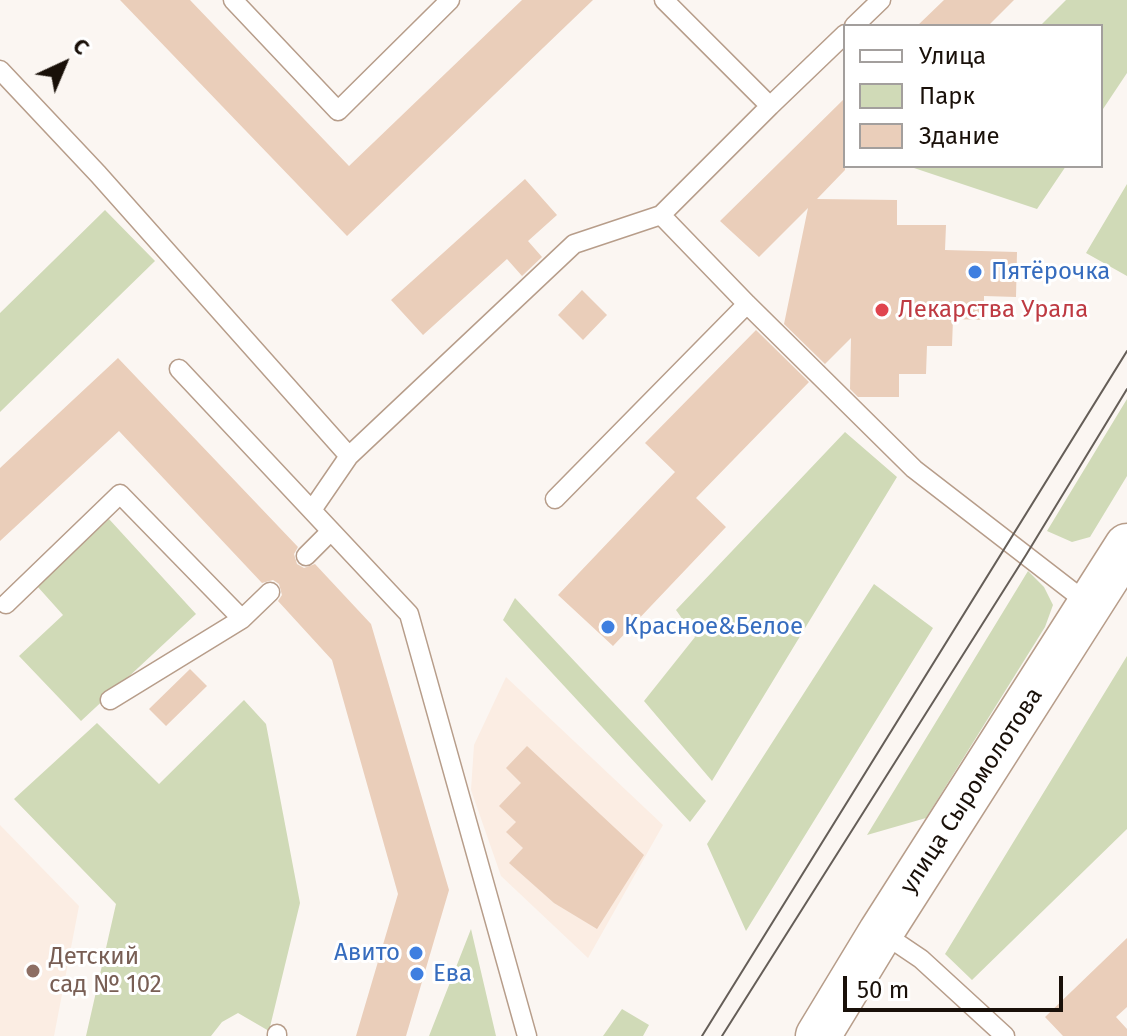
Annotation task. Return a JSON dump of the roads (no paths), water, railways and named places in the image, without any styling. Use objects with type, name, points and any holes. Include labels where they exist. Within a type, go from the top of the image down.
[{"type":"street","name":"улица Сыромолотова","points":[[818,1036],[1127,546]]},
{"type":"lane","points":[[233,0],[338,111],[450,0]]},
{"type":"lane","points":[[664,0],[770,106]]},
{"type":"lane","points":[[856,24],[881,0]]},
{"type":"lane","points":[[312,510],[349,456],[574,244],[661,215],[843,36]]},
{"type":"lane","points":[[0,70],[349,456]]},
{"type":"lane","points":[[661,215],[914,469],[1091,606]]},
{"type":"lane","points":[[555,499],[747,304]]},
{"type":"lane","points":[[179,369],[409,614],[527,1036]]},
{"type":"lane","points":[[6,604],[120,494],[242,619]]},
{"type":"lane","points":[[306,556],[331,531]]},
{"type":"lane","points":[[110,700],[242,619],[270,592]]},
{"type":"lane","points":[[881,932],[921,959],[1005,1036]]},
{"type":"tram line","points":[[702,1036],[1127,351]]},
{"type":"tram line","points":[[722,1036],[1026,555],[1127,389]]},
{"type":"place","name":"Пятёрочка","points":[[975,272]]},
{"type":"place","name":"Лекарства Урала","points":[[882,310]]},
{"type":"place","name":"Красное&Белое","points":[[608,627]]},
{"type":"place","name":"Авито","points":[[416,953]]},
{"type":"place","name":"Детский сад № 102","points":[[33,971]]},
{"type":"place","name":"Ева","points":[[417,974]]}]
